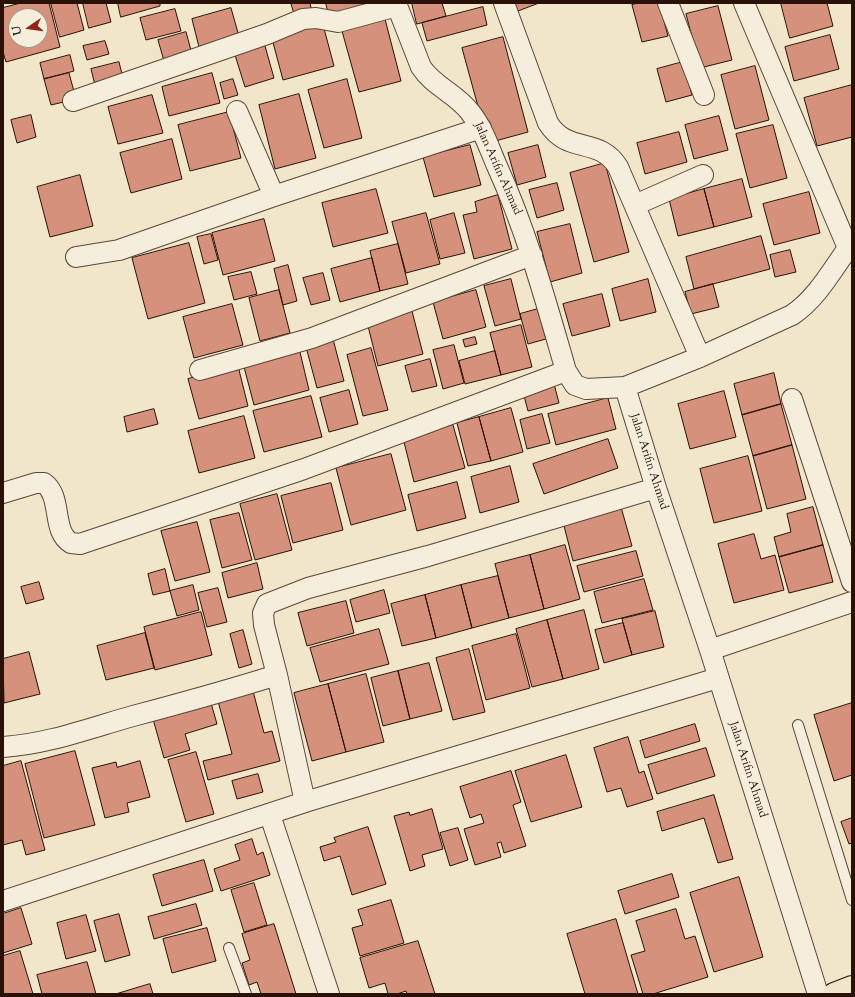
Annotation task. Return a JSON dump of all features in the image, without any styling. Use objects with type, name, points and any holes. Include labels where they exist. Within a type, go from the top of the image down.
[{"type":"main road","points":[[834,994],[852,987]]},
{"type":"street","points":[[504,3],[548,123],[553,131],[562,139],[583,147],[601,150],[608,154],[618,167],[700,357]]},
{"type":"street","points":[[668,3],[704,95]]},
{"type":"street","points":[[625,387],[700,357],[792,315],[803,308],[850,248],[744,3]]},
{"type":"street","points":[[73,100],[267,34],[303,19],[316,18],[338,22],[397,4]]},
{"type":"street","name":"Jalan Arifin Ahmad","points":[[397,4],[415,56],[423,71],[432,81],[465,106],[480,128],[509,191],[532,255],[566,371],[575,385],[586,389],[625,387],[656,488],[710,650],[818,994]]},
{"type":"street","points":[[237,111],[274,196]]},
{"type":"street","points":[[76,257],[119,250],[274,196],[480,128]]},
{"type":"street","points":[[635,205],[703,175]]},
{"type":"street","points":[[200,370],[312,338],[532,255]]},
{"type":"street","points":[[3,493],[36,483],[44,483],[51,490],[63,536],[71,543],[80,544],[304,469],[566,371]]},
{"type":"street","points":[[792,399],[852,582]]},
{"type":"street","points":[[305,802],[277,675],[264,625],[263,613],[268,604],[321,585],[428,556],[656,488]]},
{"type":"street","points":[[710,650],[852,602]]},
{"type":"street","points":[[3,746],[25,745],[54,739],[188,702],[277,675]]},
{"type":"street","points":[[3,901],[270,815],[305,802],[718,678]]},
{"type":"street","points":[[270,815],[329,994]]},
{"type":"lane","points":[[798,724],[852,900]]},
{"type":"lane","points":[[229,948],[246,994]]},
{"type":"building","points":[[21,3],[49,3],[60,47],[6,62],[3,52],[3,8]]},
{"type":"building","points":[[51,3],[77,3],[84,30],[60,37]]},
{"type":"building","points":[[83,3],[106,3],[111,22],[89,28]]},
{"type":"building","points":[[118,3],[160,3],[160,6],[121,17]]},
{"type":"building","points":[[310,3],[312,12],[295,17],[291,4]]},
{"type":"building","points":[[326,3],[379,3],[330,18]]},
{"type":"building","points":[[412,3],[442,3],[446,16],[417,24]]},
{"type":"building","points":[[515,3],[539,3],[518,11]]},
{"type":"building","points":[[638,3],[659,3],[668,36],[642,42],[632,5]]},
{"type":"building","points":[[781,3],[827,3],[833,26],[790,38]]},
{"type":"building","points":[[718,6],[732,60],[700,68],[686,14]]},
{"type":"building","points":[[483,7],[487,25],[427,41],[422,23]]},
{"type":"building","points":[[231,8],[240,40],[200,51],[192,19]]},
{"type":"building","points":[[175,9],[181,31],[146,40],[140,18]]},
{"type":"building","points":[[385,19],[401,81],[359,92],[342,31]]},
{"type":"building","points":[[322,21],[334,66],[283,80],[271,35]]},
{"type":"building","points":[[186,32],[192,54],[164,61],[158,40]]},
{"type":"building","points":[[830,35],[839,69],[794,81],[785,47]]},
{"type":"building","points":[[503,37],[528,132],[488,143],[462,48]]},
{"type":"building","points":[[105,41],[109,54],[87,60],[83,46]]},
{"type":"building","points":[[265,46],[274,78],[245,87],[235,55]]},
{"type":"building","points":[[70,55],[74,71],[44,79],[40,63]]},
{"type":"building","points":[[119,62],[123,78],[95,85],[91,69]]},
{"type":"building","points":[[683,62],[692,95],[666,102],[657,69]]},
{"type":"building","points":[[755,66],[769,120],[735,129],[721,75]]},
{"type":"building","points":[[69,73],[76,99],[51,105],[44,79]]},
{"type":"building","points":[[212,73],[220,103],[169,116],[162,87]]},
{"type":"building","points":[[233,79],[238,95],[224,99],[220,83]]},
{"type":"building","points":[[347,79],[362,138],[324,148],[308,90]]},
{"type":"building","points":[[852,85],[852,137],[817,146],[804,98]]},
{"type":"building","points":[[299,94],[316,158],[275,169],[259,105]]},
{"type":"building","points":[[152,95],[163,133],[118,144],[108,107]]},
{"type":"building","points":[[229,112],[241,158],[190,171],[178,125]]},
{"type":"building","points":[[31,115],[36,137],[17,143],[11,120]]},
{"type":"building","points":[[719,116],[728,150],[694,159],[685,125]]},
{"type":"building","points":[[773,125],[787,178],[750,188],[736,134]]},
{"type":"building","points":[[679,132],[687,162],[645,174],[637,143]]},
{"type":"building","points":[[172,139],[182,179],[131,193],[120,153]]},
{"type":"building","points":[[470,145],[481,185],[434,197],[423,157]]},
{"type":"building","points":[[538,145],[546,177],[517,185],[508,153]]},
{"type":"building","points":[[605,163],[629,252],[594,262],[570,173]]},
{"type":"building","points":[[80,175],[93,226],[50,237],[37,187]]},
{"type":"building","points":[[742,179],[752,217],[714,227],[704,189]]},
{"type":"building","points":[[557,183],[564,210],[537,218],[529,190]]},
{"type":"building","points":[[376,189],[388,233],[333,247],[322,203]]},
{"type":"building","points":[[704,189],[714,227],[678,236],[669,199]]},
{"type":"building","points":[[809,192],[820,233],[774,245],[763,204]]},
{"type":"building","points":[[498,195],[512,249],[474,259],[463,215],[477,212],[475,202]]},
{"type":"building","points":[[426,213],[440,264],[406,273],[392,222]]},
{"type":"building","points":[[454,213],[465,253],[440,259],[430,220]]},
{"type":"building","points":[[264,219],[275,261],[223,275],[212,233]]},
{"type":"building","points":[[570,224],[582,273],[550,282],[537,232]]},
{"type":"building","points":[[211,234],[218,260],[204,264],[197,237]]},
{"type":"building","points":[[761,236],[770,269],[694,289],[686,257]]},
{"type":"building","points":[[189,243],[205,303],[148,319],[132,258]]},
{"type":"building","points":[[398,244],[408,284],[380,291],[370,251]]},
{"type":"building","points":[[790,250],[796,272],[775,277],[770,255]]},
{"type":"building","points":[[372,258],[380,291],[340,302],[331,269]]},
{"type":"building","points":[[288,265],[297,301],[283,305],[274,269]]},
{"type":"building","points":[[251,272],[257,294],[234,300],[228,277]]},
{"type":"building","points":[[323,273],[330,300],[311,305],[303,278]]},
{"type":"building","points":[[511,279],[521,319],[495,326],[484,286]]},
{"type":"building","points":[[648,279],[656,312],[620,321],[612,289]]},
{"type":"building","points":[[713,284],[719,307],[691,314],[685,292]]},
{"type":"building","points":[[279,290],[290,333],[260,341],[249,298]]},
{"type":"building","points":[[476,290],[486,327],[443,339],[433,302]]},
{"type":"building","points":[[602,294],[610,326],[572,336],[563,304]]},
{"type":"building","points":[[232,304],[243,345],[194,358],[183,317]]},
{"type":"building","points":[[538,309],[546,339],[528,344],[520,314]]},
{"type":"building","points":[[412,311],[423,354],[378,366],[367,322]]},
{"type":"building","points":[[521,325],[532,367],[501,375],[490,333]]},
{"type":"building","points":[[475,337],[477,344],[465,347],[463,340]]},
{"type":"building","points":[[333,339],[344,381],[317,388],[306,347]]},
{"type":"building","points":[[454,345],[464,383],[443,389],[433,350]]},
{"type":"building","points":[[299,348],[309,390],[254,405],[243,363]]},
{"type":"building","points":[[371,348],[388,410],[363,416],[347,355]]},
{"type":"building","points":[[495,351],[501,375],[465,384],[459,361]]},
{"type":"building","points":[[430,359],[437,386],[412,392],[405,366]]},
{"type":"building","points":[[238,366],[248,406],[199,419],[188,379]]},
{"type":"building","points":[[774,373],[781,404],[742,415],[734,384]]},
{"type":"building","points":[[553,380],[559,403],[528,411],[522,388]]},
{"type":"building","points":[[349,390],[358,424],[329,432],[320,398]]},
{"type":"building","points":[[724,391],[736,437],[690,449],[678,404]]},
{"type":"building","points":[[311,396],[322,437],[264,452],[253,411]]},
{"type":"building","points":[[608,398],[616,429],[556,445],[548,414]]},
{"type":"building","points":[[781,404],[792,445],[753,456],[742,415]]},
{"type":"building","points":[[511,408],[523,452],[491,461],[479,417]]},
{"type":"building","points":[[154,409],[158,424],[127,432],[124,417]]},
{"type":"building","points":[[542,414],[550,443],[527,449],[520,420]]},
{"type":"building","points":[[244,416],[255,458],[199,473],[188,431]]},
{"type":"building","points":[[479,417],[491,461],[468,466],[457,423]]},
{"type":"building","points":[[453,425],[465,468],[414,482],[403,438]]},
{"type":"building","points":[[608,439],[618,468],[544,494],[533,464]]},
{"type":"building","points":[[792,445],[806,499],[767,509],[753,456]]},
{"type":"building","points":[[391,454],[406,510],[351,525],[336,468]]},
{"type":"building","points":[[748,456],[762,511],[714,523],[700,469]]},
{"type":"building","points":[[510,466],[519,502],[480,513],[471,477]]},
{"type":"building","points":[[457,482],[466,518],[417,531],[408,495]]},
{"type":"building","points":[[331,483],[343,530],[293,543],[281,496]]},
{"type":"building","points":[[277,494],[292,550],[255,560],[240,504]]},
{"type":"building","points":[[621,507],[632,546],[573,561],[563,522]]},
{"type":"building","points":[[813,507],[823,545],[779,557],[774,537],[791,532],[787,514]]},
{"type":"building","points":[[239,513],[252,560],[222,568],[210,520]]},
{"type":"building","points":[[197,522],[210,572],[175,581],[161,531]]},
{"type":"building","points":[[754,534],[761,559],[775,555],[784,590],[734,603],[718,544]]},
{"type":"building","points":[[565,545],[580,599],[544,609],[530,555]]},
{"type":"building","points":[[823,545],[833,582],[789,593],[779,557]]},
{"type":"building","points":[[636,551],[643,576],[584,592],[577,566]]},
{"type":"building","points":[[530,555],[544,609],[509,618],[495,564]]},
{"type":"building","points":[[257,563],[263,589],[228,598],[222,573]]},
{"type":"building","points":[[165,569],[170,591],[153,595],[148,574]]},
{"type":"building","points":[[498,576],[509,618],[472,628],[461,585]]},
{"type":"building","points":[[644,579],[653,610],[602,623],[594,592]]},
{"type":"building","points":[[39,582],[44,599],[26,604],[21,587]]},
{"type":"building","points":[[193,585],[199,610],[177,616],[170,591]]},
{"type":"building","points":[[461,585],[472,628],[436,638],[425,595]]},
{"type":"building","points":[[218,588],[227,622],[207,627],[198,593]]},
{"type":"building","points":[[384,590],[390,613],[356,622],[350,600]]},
{"type":"building","points":[[425,595],[436,638],[402,646],[391,604]]},
{"type":"building","points":[[346,601],[354,633],[307,646],[298,613]]},
{"type":"building","points":[[584,610],[599,669],[563,679],[547,620]]},
{"type":"building","points":[[655,611],[664,647],[632,655],[622,619]]},
{"type":"building","points":[[201,612],[212,655],[155,670],[144,627]]},
{"type":"building","points":[[547,620],[563,679],[532,687],[516,629]]},
{"type":"building","points":[[623,623],[632,655],[604,663],[595,630]]},
{"type":"building","points":[[379,629],[389,664],[320,682],[310,648]]},
{"type":"building","points":[[243,630],[252,664],[239,668],[230,634]]},
{"type":"building","points":[[145,633],[154,668],[106,680],[97,646]]},
{"type":"building","points":[[516,634],[530,688],[486,700],[472,646]]},
{"type":"building","points":[[469,649],[485,712],[453,720],[436,658]]},
{"type":"building","points":[[29,652],[40,694],[4,703],[3,659]]},
{"type":"building","points":[[429,663],[442,711],[410,719],[398,671]]},
{"type":"building","points":[[398,671],[410,719],[383,726],[371,678]]},
{"type":"building","points":[[366,674],[384,742],[346,752],[328,684]]},
{"type":"building","points":[[328,684],[346,752],[312,761],[294,693]]},
{"type":"building","points":[[253,691],[264,733],[272,731],[280,761],[208,780],[203,761],[232,754],[218,701]]},
{"type":"building","points":[[211,703],[217,724],[185,734],[190,750],[164,758],[153,719]]},
{"type":"building","points":[[852,703],[852,775],[834,781],[814,715]]},
{"type":"building","points":[[695,724],[700,741],[645,758],[640,741]]},
{"type":"building","points":[[628,737],[639,773],[644,771],[653,799],[627,807],[621,788],[607,792],[594,748]]},
{"type":"building","points":[[706,748],[715,776],[657,794],[648,765]]},
{"type":"building","points":[[75,751],[95,825],[44,838],[25,764]]},
{"type":"building","points":[[196,752],[214,814],[186,822],[168,760]]},
{"type":"building","points":[[566,755],[582,807],[531,822],[515,771]]},
{"type":"building","points":[[21,761],[45,850],[26,855],[22,840],[3,845],[3,766]]},
{"type":"building","points":[[140,761],[150,797],[127,803],[129,812],[105,818],[92,768],[116,762],[117,767]]},
{"type":"building","points":[[511,771],[521,802],[513,805],[526,846],[504,853],[501,842],[497,843],[501,857],[475,865],[464,829],[484,823],[481,814],[470,818],[460,787]]},
{"type":"building","points":[[258,774],[263,792],[237,799],[232,781]]},
{"type":"building","points":[[714,795],[733,859],[718,863],[704,818],[662,831],[657,812]]},
{"type":"building","points":[[432,809],[443,849],[422,855],[425,866],[410,871],[394,816],[409,812],[410,815]]},
{"type":"building","points":[[852,818],[852,843],[849,844],[841,822]]},
{"type":"building","points":[[368,827],[386,884],[352,895],[340,856],[324,861],[320,847],[336,842],[334,838]]},
{"type":"building","points":[[458,828],[468,860],[450,866],[440,833]]},
{"type":"building","points":[[252,839],[257,855],[263,852],[270,875],[221,891],[214,869],[240,860],[235,845]]},
{"type":"building","points":[[204,860],[213,891],[162,906],[153,875]]},
{"type":"building","points":[[672,874],[679,897],[625,914],[618,891]]},
{"type":"building","points":[[739,877],[763,957],[714,972],[690,893]]},
{"type":"building","points":[[254,883],[267,925],[244,932],[231,890]]},
{"type":"building","points":[[391,900],[404,943],[360,956],[352,928],[363,925],[358,910]]},
{"type":"building","points":[[196,904],[202,925],[154,939],[148,917]]},
{"type":"building","points":[[21,908],[32,944],[3,953],[3,914]]},
{"type":"building","points":[[676,909],[685,939],[695,936],[708,977],[653,994],[643,994],[631,955],[645,951],[636,921]]},
{"type":"building","points":[[119,914],[130,955],[105,962],[94,921]]},
{"type":"building","points":[[86,915],[96,951],[66,959],[57,923]]},
{"type":"building","points":[[616,919],[638,994],[585,994],[567,934]]},
{"type":"building","points":[[274,924],[296,994],[261,994],[257,982],[249,985],[242,963],[250,960],[242,934]]},
{"type":"building","points":[[207,928],[216,961],[172,973],[163,939]]},
{"type":"building","points":[[418,941],[435,994],[407,994],[406,991],[397,994],[388,994],[385,983],[369,988],[360,958]]},
{"type":"building","points":[[20,951],[33,994],[3,994],[3,956]]},
{"type":"building","points":[[87,962],[96,994],[42,994],[37,975]]},
{"type":"building","points":[[150,984],[153,994],[116,994]]}]
